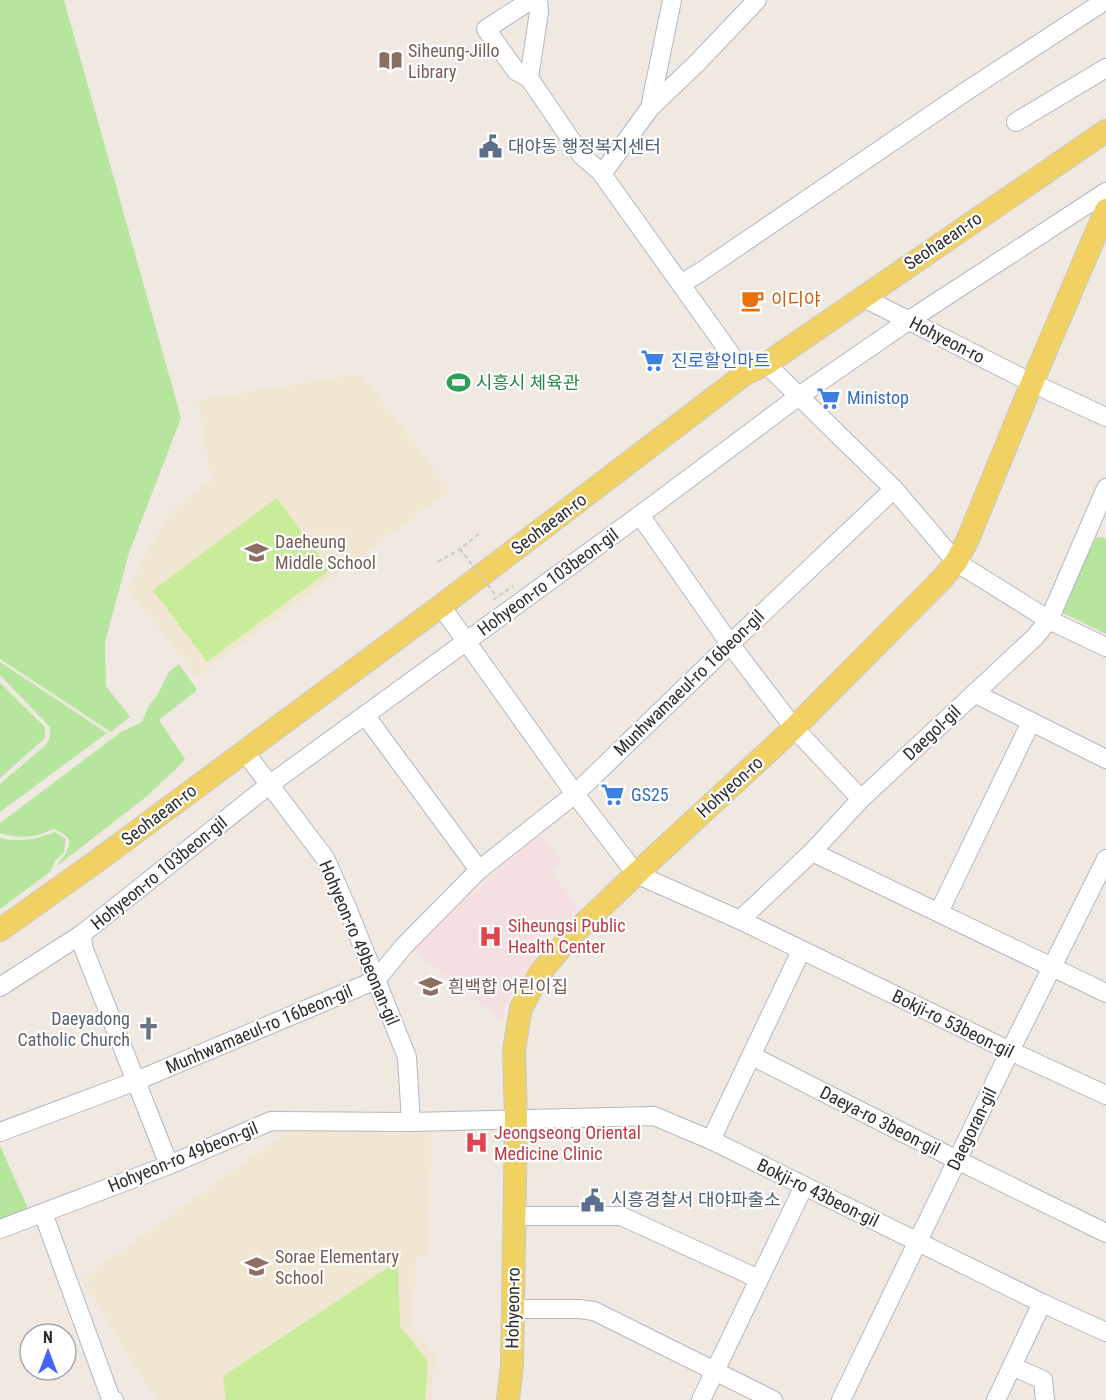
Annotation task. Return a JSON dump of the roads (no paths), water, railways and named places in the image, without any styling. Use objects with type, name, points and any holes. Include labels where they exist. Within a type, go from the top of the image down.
[{"type":"main road","name":"Seohaean-ro","points":[[0,930],[97,861],[441,606],[745,374],[766,364],[1106,130]]},
{"type":"main road","name":"Hohyeon-ro","points":[[508,1400],[512,1365],[516,1120],[514,1050],[521,1008],[540,973],[570,937],[794,728],[944,578],[956,562],[968,540],[1106,210]]},
{"type":"street","points":[[531,0],[486,29],[516,71],[529,78],[582,156],[602,173],[745,374]]},
{"type":"street","points":[[529,78],[538,0]]},
{"type":"street","points":[[650,108],[672,0]]},
{"type":"street","points":[[602,173],[650,108],[757,0]]},
{"type":"street","points":[[681,284],[968,90],[1106,0]]},
{"type":"street","points":[[1016,122],[1106,68]]},
{"type":"street","name":"Hohyeon-ro 103beon-gil","points":[[0,987],[82,934],[269,785],[640,515],[799,396],[908,321],[1106,192]]},
{"type":"street","name":"Hohyeon-ro","points":[[862,297],[1032,383]]},
{"type":"street","points":[[766,364],[894,489],[956,562],[1049,620],[1106,647]]},
{"type":"street","points":[[1032,383],[1106,417]]},
{"type":"street","name":"Daegol-gil","points":[[740,920],[813,852],[861,799],[1034,638],[1049,620],[1099,526],[1106,488]]},
{"type":"street","name":"Munhwamaeul-ro 16beon-gil","points":[[0,1132],[136,1081],[376,980],[403,947],[479,870],[575,794],[894,489]]},
{"type":"street","points":[[640,515],[730,644],[794,728],[861,799]]},
{"type":"street","points":[[441,606],[575,794],[636,874]]},
{"type":"street","points":[[974,693],[1106,759]]},
{"type":"street","points":[[365,715],[479,870]]},
{"type":"street","points":[[939,912],[1031,723]]},
{"type":"street","name":"Hohyeon-ro 49beonan-gil","points":[[244,751],[325,858],[407,1057],[411,1122]]},
{"type":"street","points":[[813,852],[1106,993]]},
{"type":"street","name":"Daegoran-gil","points":[[841,1400],[1010,1051],[1104,868]]},
{"type":"street","name":"Bokji-ro 53beon-gil","points":[[636,874],[740,920],[1106,1095]]},
{"type":"street","points":[[82,934],[83,947],[169,1164]]},
{"type":"street","points":[[711,1140],[801,951]]},
{"type":"street","name":"Daeya-ro 3beon-gil","points":[[752,1056],[1106,1233]]},
{"type":"street","name":"Bokji-ro 43beon-gil","points":[[516,1120],[654,1116],[711,1140],[918,1243],[1106,1332]]},
{"type":"street","name":"Hohyeon-ro 49beon-gil","points":[[0,1229],[169,1164],[271,1121],[516,1120]]},
{"type":"street","points":[[700,1400],[804,1186]]},
{"type":"street","points":[[43,1213],[112,1400]]},
{"type":"street","points":[[514,1216],[621,1216],[759,1279]]},
{"type":"street","points":[[996,1400],[1042,1303]]},
{"type":"street","points":[[512,1309],[594,1311],[773,1400]]},
{"type":"street","points":[[1012,1366],[1043,1380],[1045,1400]]},
{"type":"place","name":"Siheung-Jillo Library","points":[[390,61]]},
{"type":"place","name":"대야동 행정복지센터","points":[[490,147]]},
{"type":"place","name":"이디야","points":[[753,300]]},
{"type":"place","name":"진로할인마트","points":[[653,361]]},
{"type":"place","name":"시흥시 체육관","points":[[458,383]]},
{"type":"place","name":"Ministop","points":[[829,398]]},
{"type":"place","name":"Daeheung Middle School","points":[[257,552]]},
{"type":"place","name":"GS25","points":[[613,795]]},
{"type":"place","name":"Siheungsi Public Health Center","points":[[490,936]]},
{"type":"place","name":"흰백합 어린이집","points":[[430,987]]},
{"type":"place","name":"Daeyadong Catholic Church","points":[[148,1029]]},
{"type":"place","name":"Jeongseong Oriental Medicine Clinic","points":[[476,1143]]},
{"type":"place","name":"시흥경찰서 대야파출소","points":[[593,1200]]},
{"type":"place","name":"Sorae Elementary School","points":[[257,1267]]}]
